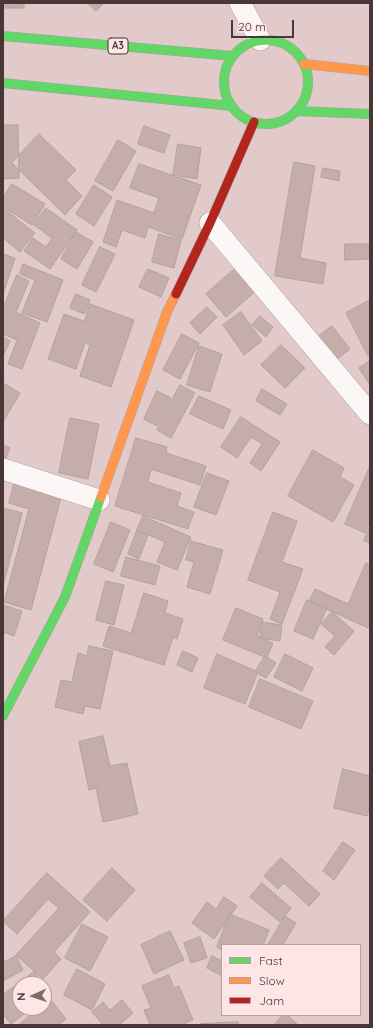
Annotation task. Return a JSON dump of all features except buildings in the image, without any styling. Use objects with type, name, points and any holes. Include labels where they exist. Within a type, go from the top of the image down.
[{"type":"main road","name":"A3","points":[[3,36],[233,56]]},
{"type":"main road","points":[[260,40],[281,42],[290,47],[304,64],[308,84],[306,94],[296,111],[281,122],[263,124],[254,122],[238,113],[232,106],[224,87],[228,65],[233,56],[240,49],[260,40]]},
{"type":"main road","points":[[304,64],[370,71]]},
{"type":"main road","points":[[3,83],[232,106]]},
{"type":"main road","points":[[296,111],[370,114]]},
{"type":"main road","points":[[3,716],[65,596],[167,312],[210,223],[254,122]]},
{"type":"street","points":[[240,3],[260,40]]},
{"type":"street","points":[[210,223],[370,414]]},
{"type":"street","points":[[3,469],[100,500]]},
{"type":"traffic: fast","points":[[3,36],[233,56]]},
{"type":"traffic: fast","points":[[266,40],[282,43],[296,52],[305,66],[308,82],[305,98],[296,112],[282,121],[266,124],[250,121],[236,112],[227,98],[224,82],[227,66],[236,52],[250,43],[266,40]]},
{"type":"traffic: fast","points":[[3,83],[232,106]]},
{"type":"traffic: fast","points":[[296,111],[370,114]]},
{"type":"traffic: fast","points":[[3,716],[65,597],[101,497]]},
{"type":"traffic: slow","points":[[304,64],[370,71]]},
{"type":"traffic: slow","points":[[101,497],[167,312],[176,294]]},
{"type":"traffic: jam","points":[[176,294],[210,223],[254,122]]}]
